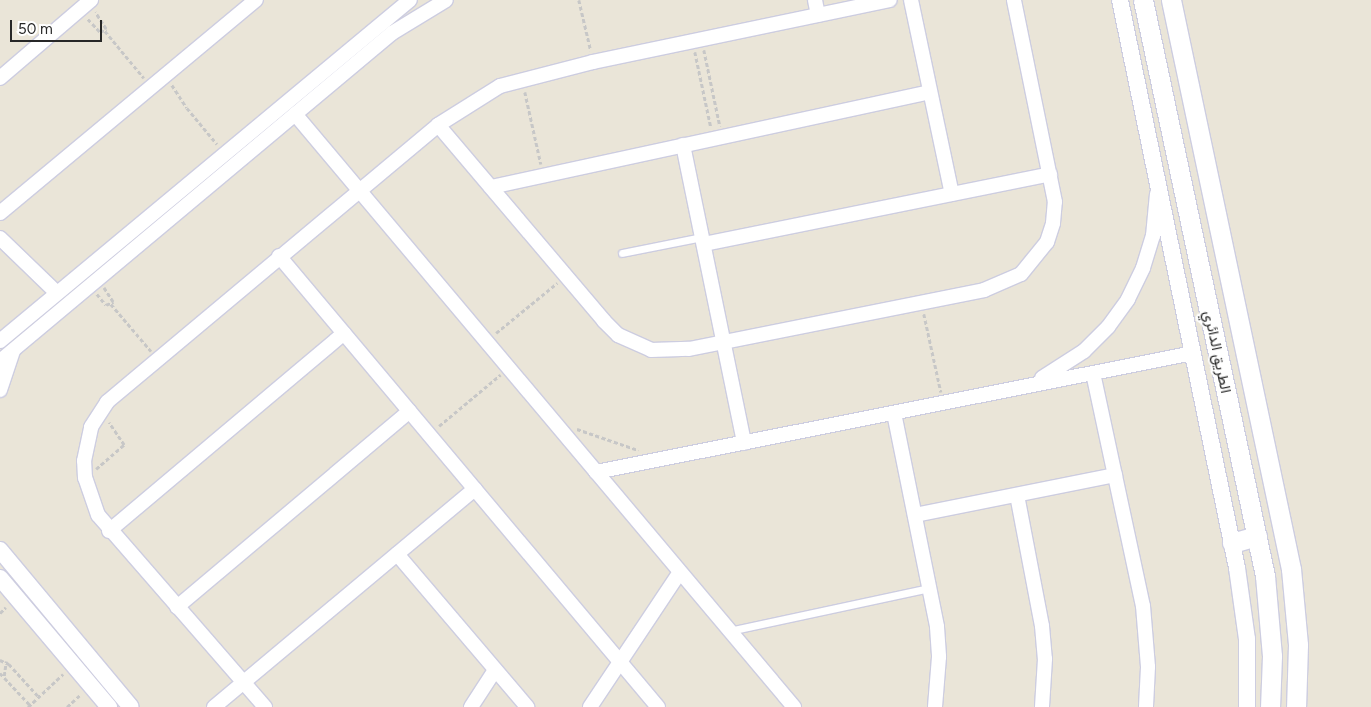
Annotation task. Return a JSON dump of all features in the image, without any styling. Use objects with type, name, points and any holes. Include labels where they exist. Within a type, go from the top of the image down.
[{"type":"main road","name":"الطريق الدائري","points":[[1143,0],[1257,536],[1270,616],[1270,707]]},
{"type":"main road","name":"الطريق الدائري","points":[[1171,0],[1291,569],[1298,646],[1296,707]]},
{"type":"main road","points":[[1178,166],[1204,160]]},
{"type":"main road","points":[[1232,542],[1257,536]]},
{"type":"street","points":[[0,213],[256,0]]},
{"type":"street","points":[[0,341],[410,0]]},
{"type":"street","points":[[0,361],[392,33],[446,0]]},
{"type":"street","points":[[815,0],[818,15]]},
{"type":"street","points":[[265,707],[109,531],[98,515],[85,478],[86,444],[99,412],[119,389],[438,125],[479,97],[522,79],[593,62],[890,0]]},
{"type":"street","points":[[911,0],[952,194]]},
{"type":"street","points":[[438,125],[604,322],[634,344],[670,352],[922,304],[1004,284],[1036,259],[1053,223],[1055,202],[1014,0]]},
{"type":"street","points":[[1120,0],[1232,542],[1247,639],[1247,707]]},
{"type":"street","points":[[0,78],[86,4]]},
{"type":"street","points":[[491,187],[930,92]]},
{"type":"street","points":[[295,114],[794,707]]},
{"type":"street","points":[[683,145],[744,443]]},
{"type":"street","points":[[1026,386],[1056,371],[1084,351],[1108,327],[1128,299],[1143,268],[1152,236],[1157,202],[1156,168]]},
{"type":"street","points":[[703,241],[1050,174]]},
{"type":"street","points":[[198,175],[208,186]]},
{"type":"street","points":[[0,238],[57,293]]},
{"type":"street","points":[[279,256],[658,707]]},
{"type":"street","points":[[109,531],[344,333]]},
{"type":"street","points":[[0,390],[14,350]]},
{"type":"street","points":[[596,472],[1194,353]]},
{"type":"street","points":[[1093,373],[1143,606],[1148,667],[1146,707]]},
{"type":"street","points":[[177,608],[410,411]]},
{"type":"street","points":[[894,413],[929,588],[939,657],[934,707]]},
{"type":"street","points":[[915,514],[1115,475]]},
{"type":"street","points":[[214,707],[475,489]]},
{"type":"street","points":[[1016,494],[1042,626],[1045,659],[1042,707]]},
{"type":"street","points":[[397,554],[527,707]]},
{"type":"street","points":[[3,560],[131,707]]},
{"type":"street","points":[[590,707],[680,572]]},
{"type":"street","points":[[0,578],[109,707]]},
{"type":"street","points":[[471,707],[495,670]]},
{"type":"lane","points":[[622,253],[703,241]]},
{"type":"lane","points":[[730,631],[929,588]]},
{"type":"path","points":[[579,0],[593,62]]},
{"type":"path","points":[[86,4],[106,26],[104,31]]},
{"type":"path","points":[[86,4],[100,32],[104,31],[151,87]]},
{"type":"path","points":[[697,41],[718,138]]},
{"type":"path","points":[[697,41],[718,138]]},
{"type":"path","points":[[165,76],[224,153]]},
{"type":"path","points":[[522,79],[544,176]]},
{"type":"path","points":[[486,341],[566,275]]},
{"type":"path","points":[[93,283],[106,305],[111,304]]},
{"type":"path","points":[[93,283],[113,299],[111,304]]},
{"type":"path","points":[[111,304],[157,358]]},
{"type":"path","points":[[922,304],[944,403]]},
{"type":"path","points":[[429,434],[508,368]]},
{"type":"path","points":[[85,478],[124,445],[122,438],[99,412]]},
{"type":"path","points":[[575,428],[611,443],[640,451]]},
{"type":"path","points":[[0,660],[6,661],[39,697]]},
{"type":"path","points":[[4,676],[6,661]]},
{"type":"path","points":[[0,672],[29,706],[73,665]]},
{"type":"path","points":[[67,707],[91,686]]}]
